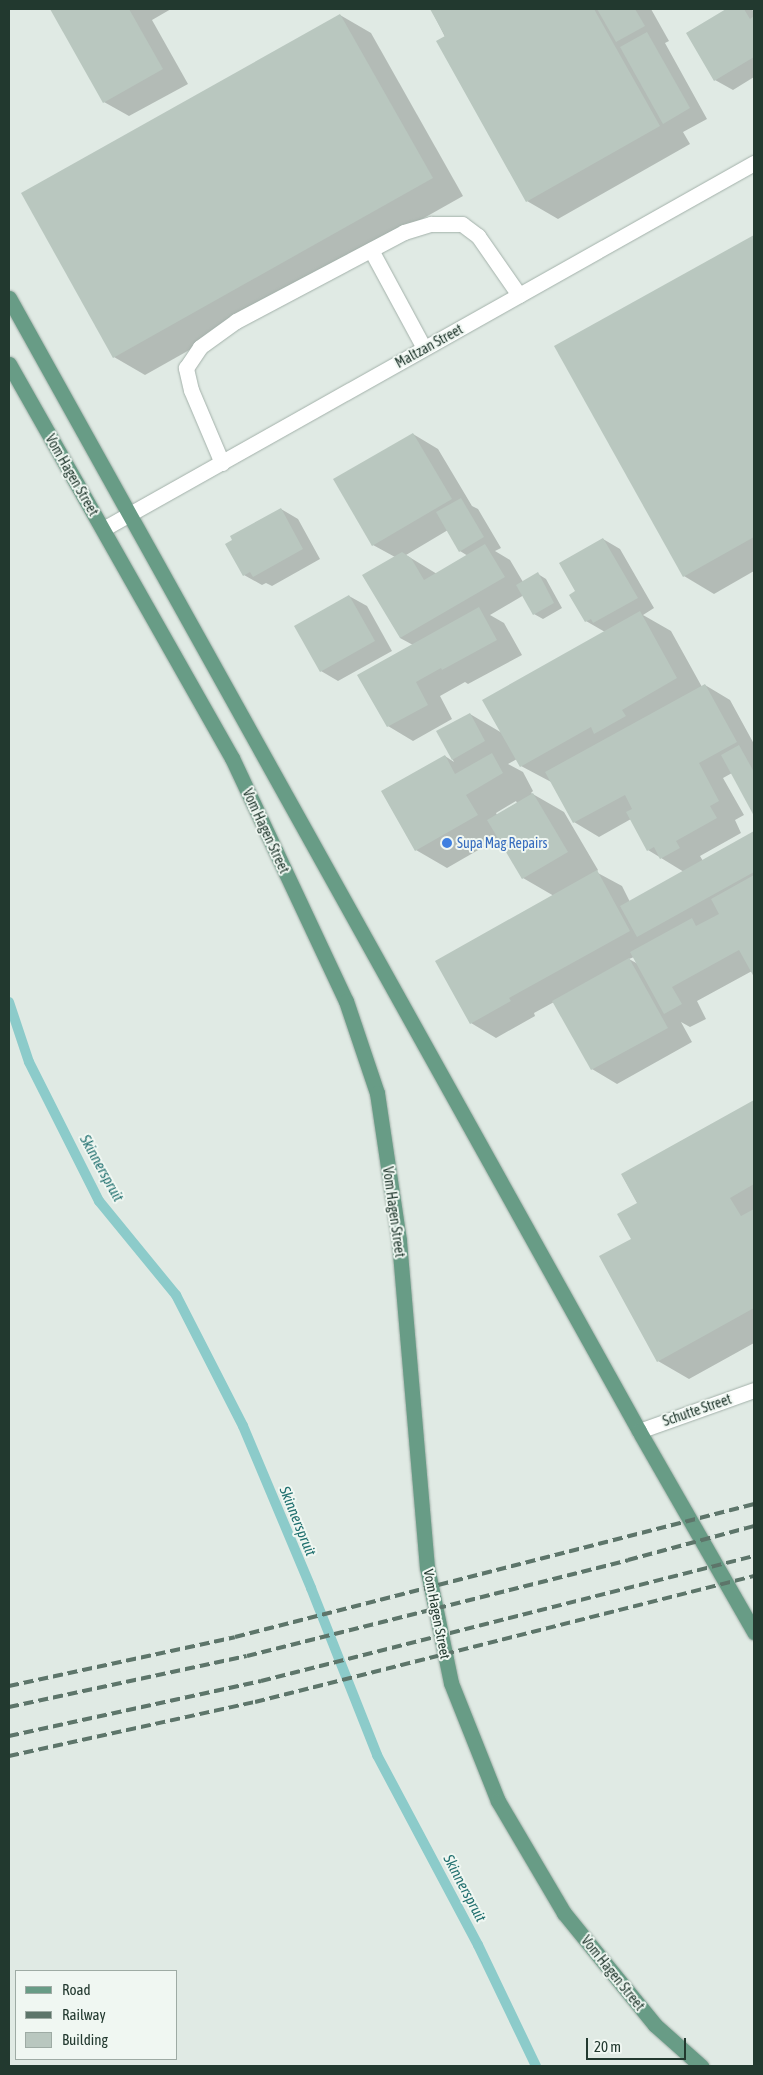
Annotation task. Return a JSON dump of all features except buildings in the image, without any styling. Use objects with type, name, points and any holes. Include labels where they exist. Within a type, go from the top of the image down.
[{"type":"main road","points":[[9,298],[131,514],[639,1430],[754,1632]]},
{"type":"main road","name":"Vom Hagen Street","points":[[9,364],[232,758],[346,1001],[377,1093],[399,1241],[427,1567],[451,1684],[498,1801],[564,1913],[655,2025],[701,2066]]},
{"type":"street","name":"Maltzan Street","points":[[103,529],[754,163]]},
{"type":"street","points":[[222,462],[191,390],[186,368],[200,347],[236,321],[404,232],[432,224],[462,224],[478,236],[519,295]]},
{"type":"street","points":[[371,250],[424,348]]},
{"type":"street","name":"Schutte Street","points":[[639,1430],[754,1390]]},
{"type":"waterway","name":"Skinnerspruit","points":[[9,1002],[29,1062],[99,1201],[176,1295],[243,1426],[311,1588],[377,1755],[478,1945],[536,2066]]},
{"type":"railway","points":[[9,1686],[235,1637],[754,1504]]},
{"type":"railway","points":[[9,1707],[247,1656],[628,1560],[754,1526]]},
{"type":"railway","points":[[9,1736],[261,1681],[754,1556]]},
{"type":"railway","points":[[9,1756],[255,1702],[754,1576]]},
{"type":"place","name":"Supa Mag Repairs","points":[[447,843]]}]
